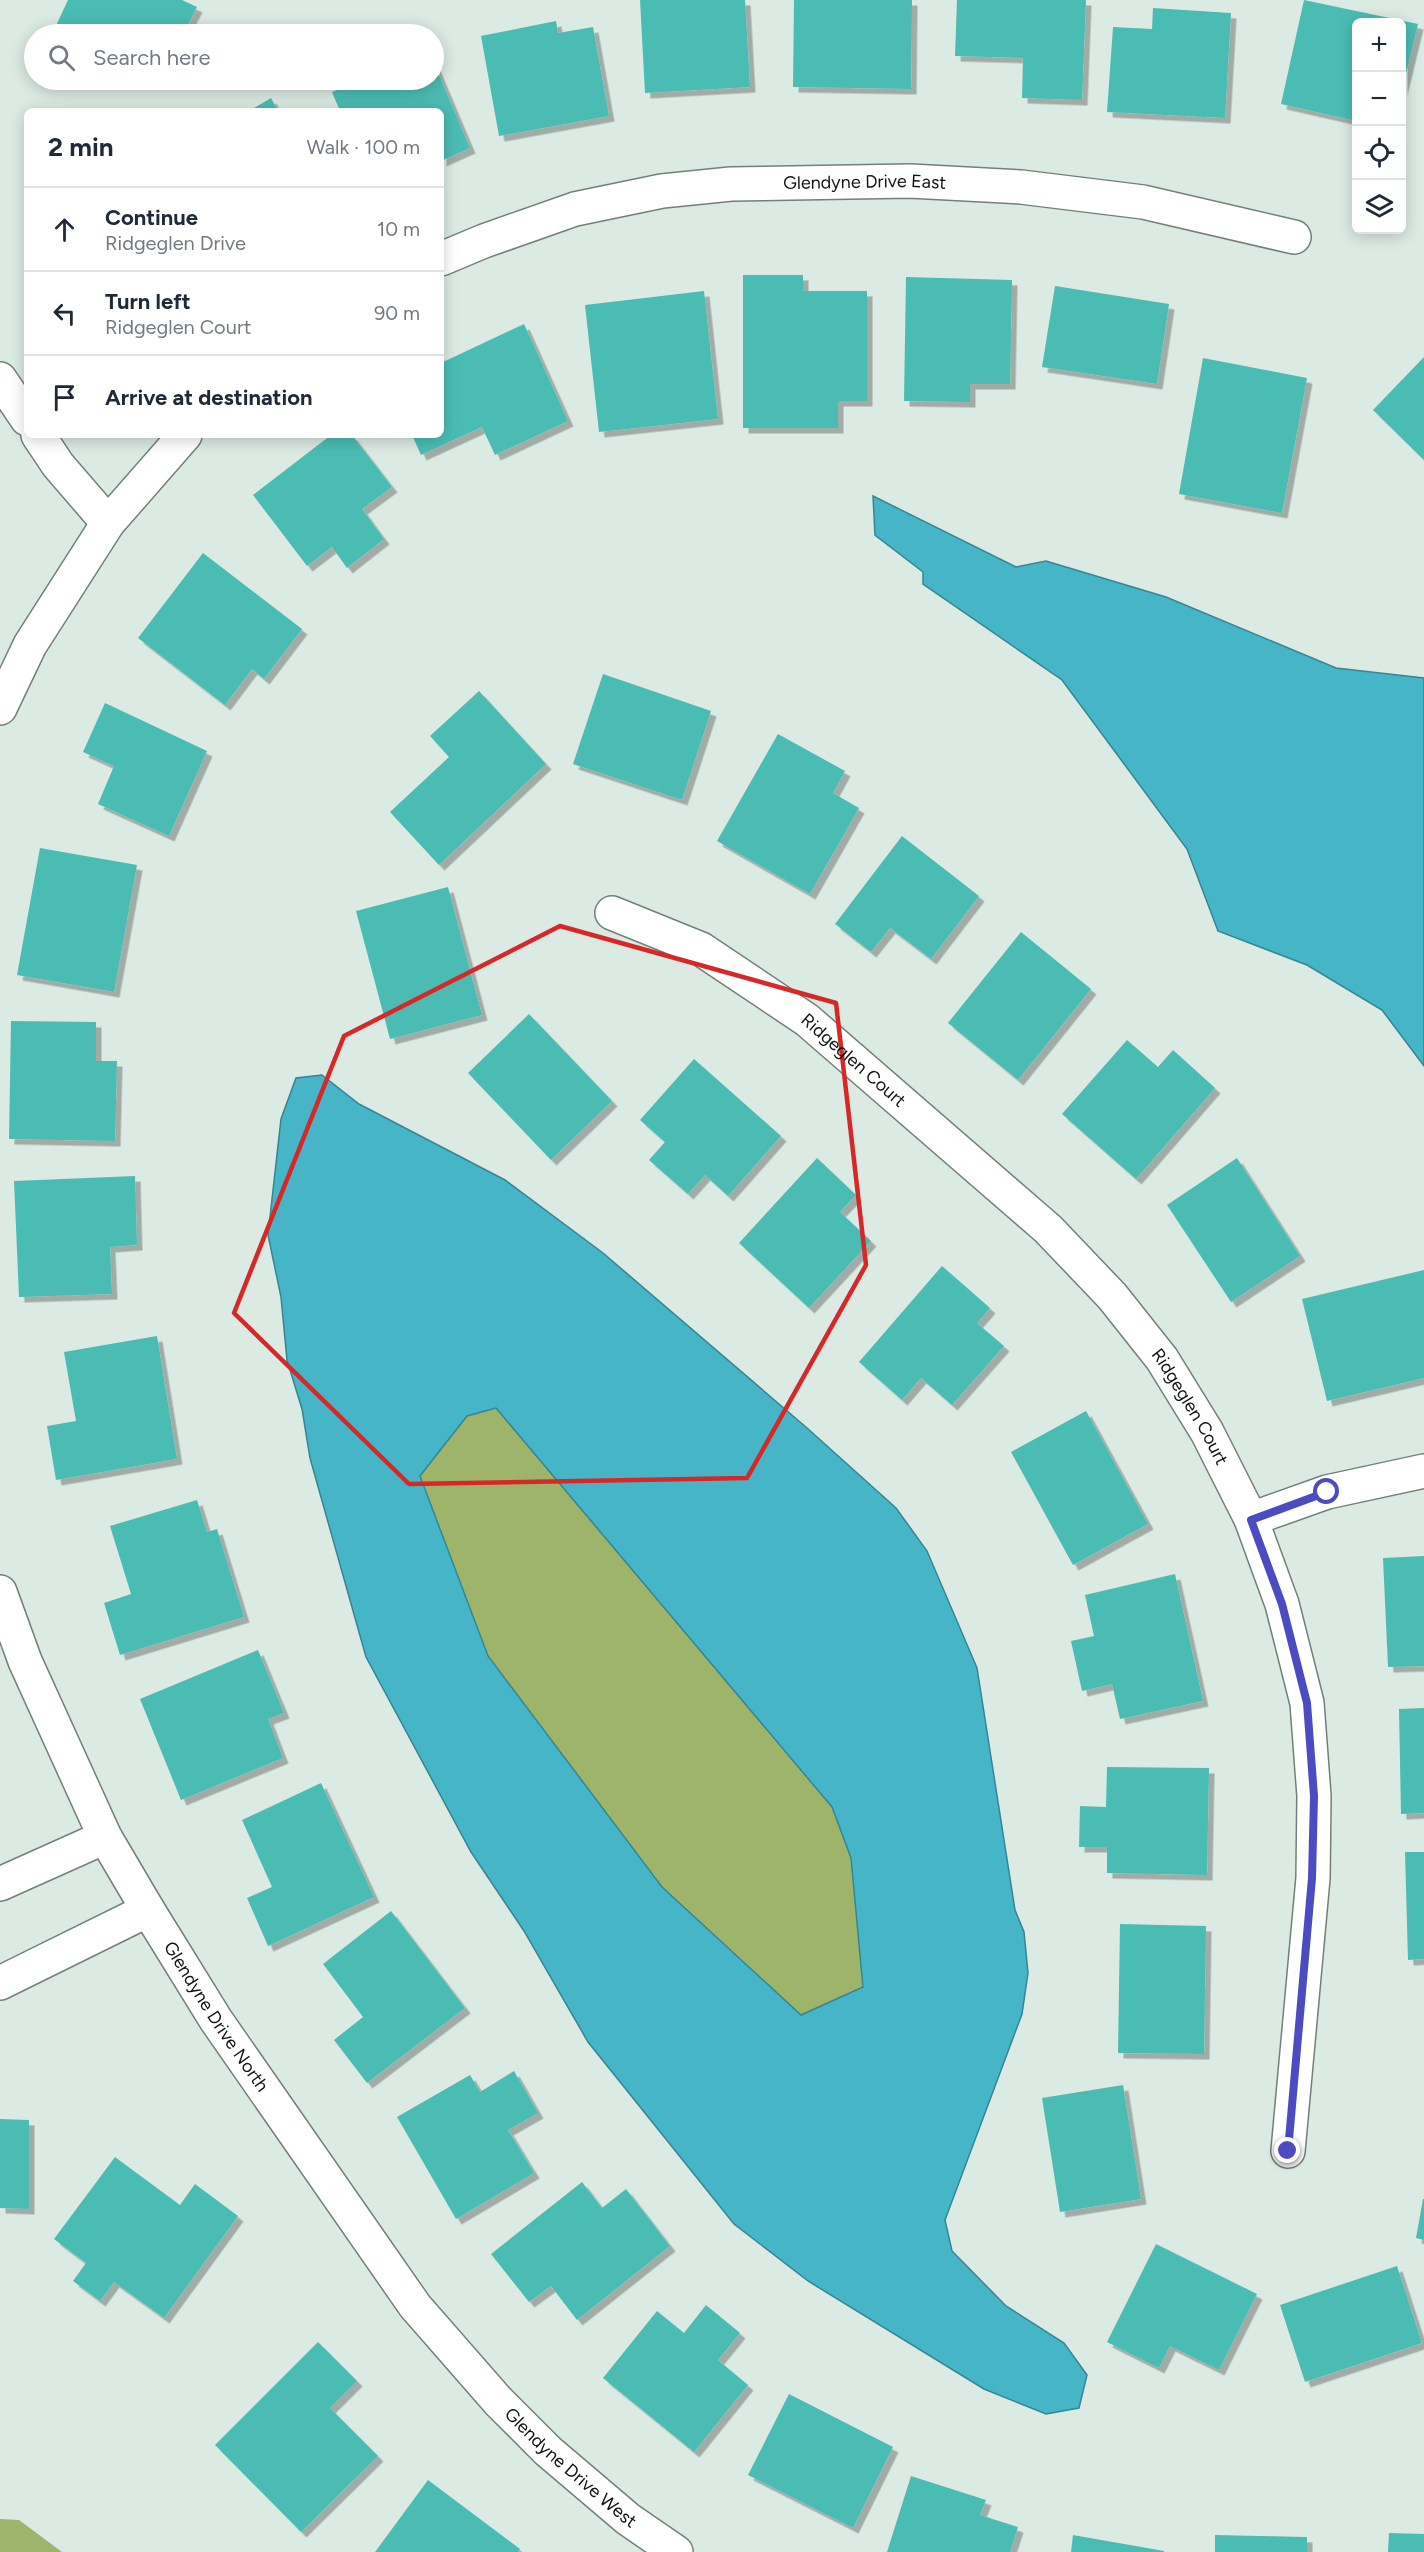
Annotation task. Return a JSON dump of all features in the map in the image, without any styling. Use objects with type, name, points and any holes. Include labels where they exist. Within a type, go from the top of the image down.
[{"type":"street","name":"Glendyne Drive East","points":[[444,258],[575,209],[662,191],[731,184],[910,181],[1021,187],[1143,202],[1294,237]]},
{"type":"street","points":[[0,379],[24,415]]},
{"type":"street","points":[[40,438],[58,465],[108,523]]},
{"type":"street","points":[[0,708],[30,645],[108,523],[182,438]]},
{"type":"street","name":"Ridgeglen Court","points":[[612,913],[701,949],[807,1020],[1048,1229],[1112,1296],[1162,1359],[1207,1432],[1251,1520],[1282,1604],[1307,1703],[1314,1796],[1312,1878],[1288,2151]]},
{"type":"street","points":[[1251,1520],[1327,1492],[1424,1471]]},
{"type":"street","name":"Glendyne Drive North","points":[[0,1592],[25,1661],[105,1837],[148,1910],[216,2020],[416,2306],[498,2401]]},
{"type":"street","points":[[0,1884],[105,1837]]},
{"type":"street","points":[[0,1983],[148,1910]]},
{"type":"street","name":"Glendyne Drive West","points":[[498,2401],[548,2451],[628,2519],[676,2552]]},
{"type":"highlighted area","points":[[560,926],[836,1003],[866,1265],[747,1478],[409,1484],[234,1313],[344,1036]]},
{"type":"green space","points":[[496,1407],[832,1807],[851,1858],[863,1987],[801,2015],[662,1887],[488,1656],[420,1476],[467,1416]]},
{"type":"green space","points":[[0,2519],[19,2520],[62,2552],[0,2552]]},
{"type":"water","points":[[873,496],[1016,567],[1046,561],[1166,597],[1336,668],[1424,678],[1424,1066],[1382,1010],[1307,965],[1218,931],[1187,849],[1062,680],[923,584],[923,572],[875,535]]},
{"type":"water","points":[[322,1075],[359,1104],[505,1180],[603,1253],[807,1428],[896,1508],[927,1551],[977,1668],[1015,1910],[1024,1932],[1028,1973],[1022,2014],[945,2220],[952,2251],[1006,2306],[1064,2343],[1087,2375],[1079,2408],[1046,2414],[984,2389],[808,2281],[734,2224],[588,2042],[524,1931],[471,1852],[366,1657],[310,1458],[302,1409],[287,1360],[281,1297],[268,1235],[281,1119],[296,1078]],"holes":[[[496,1408],[832,1807],[851,1858],[863,1987],[801,2015],[662,1887],[488,1656],[420,1476],[467,1416]]]},
{"type":"building","points":[[68,0],[182,0],[197,7],[188,24],[57,24]]},
{"type":"building","points":[[640,0],[745,0],[750,87],[645,93]]},
{"type":"building","points":[[794,0],[912,0],[911,89],[793,87]]},
{"type":"building","points":[[957,0],[1086,0],[1082,100],[1022,98],[1023,58],[955,56]]},
{"type":"building","points":[[1304,0],[1390,18],[1352,18],[1352,120],[1281,104]]},
{"type":"building","points":[[1153,8],[1231,13],[1225,118],[1107,112],[1113,27],[1152,29]]},
{"type":"building","points":[[556,21],[558,33],[593,27],[609,116],[499,136],[481,36]]},
{"type":"building","points":[[1406,21],[1418,24],[1406,74]]},
{"type":"building","points":[[444,87],[470,148],[444,160],[444,108],[339,108],[332,92],[337,90],[444,90]]},
{"type":"building","points":[[271,98],[276,108],[254,108]]},
{"type":"building","points":[[743,275],[803,275],[803,291],[867,291],[867,401],[838,401],[838,428],[743,428]]},
{"type":"building","points":[[906,277],[1012,280],[1010,384],[970,384],[970,402],[904,401]]},
{"type":"building","points":[[1055,286],[1169,304],[1157,384],[1042,367]]},
{"type":"building","points":[[704,291],[718,419],[599,432],[585,305]]},
{"type":"building","points":[[524,324],[568,421],[495,455],[482,427],[421,455],[413,438],[444,438],[444,362]]},
{"type":"building","points":[[1424,357],[1424,460],[1373,410]]},
{"type":"building","points":[[1203,358],[1307,378],[1282,513],[1179,494]]},
{"type":"building","points":[[327,438],[354,438],[392,487],[362,509],[384,539],[347,568],[332,547],[307,566],[253,495]]},
{"type":"building","points":[[203,553],[302,629],[264,679],[252,669],[225,705],[138,638]]},
{"type":"building","points":[[603,674],[711,711],[682,800],[573,764]]},
{"type":"building","points":[[479,691],[546,764],[439,865],[390,812],[449,757],[430,736]]},
{"type":"building","points":[[105,703],[207,751],[169,836],[98,804],[114,766],[83,752]]},
{"type":"building","points":[[778,734],[845,771],[833,793],[859,808],[810,894],[717,841]]},
{"type":"building","points":[[902,836],[979,896],[931,959],[890,928],[871,952],[835,924]]},
{"type":"building","points":[[40,848],[137,865],[114,992],[17,975]]},
{"type":"building","points":[[448,887],[482,1015],[390,1039],[356,911]]},
{"type":"building","points":[[1021,932],[1091,989],[1018,1080],[948,1023]]},
{"type":"building","points":[[529,1014],[612,1101],[551,1160],[468,1073]]},
{"type":"building","points":[[11,1021],[96,1022],[96,1061],[117,1061],[115,1141],[9,1139]]},
{"type":"building","points":[[1127,1040],[1158,1067],[1173,1050],[1215,1088],[1136,1179],[1062,1114]]},
{"type":"building","points":[[694,1059],[781,1136],[728,1196],[705,1175],[688,1194],[649,1160],[665,1142],[640,1120]]},
{"type":"building","points":[[817,1158],[856,1195],[840,1212],[871,1241],[809,1308],[739,1243]]},
{"type":"building","points":[[1237,1158],[1300,1256],[1231,1302],[1167,1205]]},
{"type":"building","points":[[135,1176],[137,1245],[110,1247],[112,1294],[19,1297],[14,1181]]},
{"type":"building","points":[[942,1266],[990,1308],[977,1323],[1004,1346],[952,1405],[921,1378],[902,1400],[859,1362]]},
{"type":"building","points":[[1424,1270],[1424,1378],[1327,1401],[1302,1299]]},
{"type":"building","points":[[157,1336],[177,1459],[56,1480],[47,1426],[76,1421],[64,1352]]},
{"type":"building","points":[[1086,1411],[1148,1524],[1073,1565],[1011,1452]]},
{"type":"building","points":[[197,1500],[207,1532],[217,1529],[244,1617],[120,1655],[104,1603],[131,1594],[110,1526]]},
{"type":"building","points":[[1424,1556],[1424,1666],[1388,1667],[1383,1558]]},
{"type":"building","points":[[1175,1574],[1203,1701],[1120,1719],[1112,1684],[1082,1691],[1071,1641],[1094,1636],[1085,1595]]},
{"type":"building","points":[[258,1650],[284,1713],[268,1719],[283,1758],[181,1800],[140,1699]]},
{"type":"building","points":[[1424,1708],[1424,1813],[1401,1814],[1399,1709]]},
{"type":"building","points":[[1107,1767],[1209,1768],[1207,1875],[1107,1873],[1107,1847],[1079,1847],[1080,1806],[1106,1807]]},
{"type":"building","points":[[321,1783],[374,1897],[268,1946],[247,1898],[272,1887],[242,1820]]},
{"type":"building","points":[[1405,1852],[1424,1852],[1424,1959],[1408,1960]]},
{"type":"building","points":[[391,1911],[465,2008],[367,2083],[334,2040],[363,2017],[323,1964]]},
{"type":"building","points":[[1120,1924],[1206,1926],[1204,2054],[1118,2053]]},
{"type":"building","points":[[514,2071],[538,2113],[508,2130],[534,2173],[456,2219],[397,2117],[470,2075],[480,2092]]},
{"type":"building","points":[[1123,2085],[1141,2199],[1060,2212],[1042,2098]]},
{"type":"building","points":[[0,2119],[29,2120],[29,2209],[0,2208]]},
{"type":"building","points":[[115,2157],[180,2205],[195,2184],[238,2216],[164,2318],[114,2282],[100,2301],[73,2281],[86,2263],[54,2239]]},
{"type":"building","points":[[582,2182],[602,2208],[626,2189],[670,2246],[577,2320],[551,2286],[529,2302],[491,2254]]},
{"type":"building","points":[[1424,2199],[1424,2240],[1416,2238]]},
{"type":"building","points":[[1156,2244],[1257,2294],[1219,2370],[1170,2346],[1159,2368],[1107,2342]]},
{"type":"building","points":[[1397,2266],[1422,2343],[1305,2382],[1280,2305]]},
{"type":"building","points":[[706,2305],[740,2333],[718,2360],[748,2385],[694,2452],[603,2378],[657,2311],[684,2333]]},
{"type":"building","points":[[318,2342],[357,2381],[330,2408],[378,2456],[301,2532],[215,2445]]},
{"type":"building","points":[[789,2394],[893,2447],[853,2528],[748,2475]]},
{"type":"building","points":[[911,2476],[986,2500],[980,2515],[1018,2527],[1010,2552],[887,2552]]},
{"type":"building","points":[[428,2480],[520,2549],[518,2552],[375,2552]]},
{"type":"building","points":[[1389,2533],[1424,2534],[1424,2552],[1388,2552]]},
{"type":"building","points":[[1073,2535],[1164,2551],[1164,2552],[1071,2552]]},
{"type":"building","points":[[1215,2535],[1307,2537],[1307,2552],[1215,2552]]},
{"type":"route","points":[[1288,2151],[1312,1878],[1314,1796],[1307,1703],[1282,1604],[1251,1520],[1327,1492]]}]
